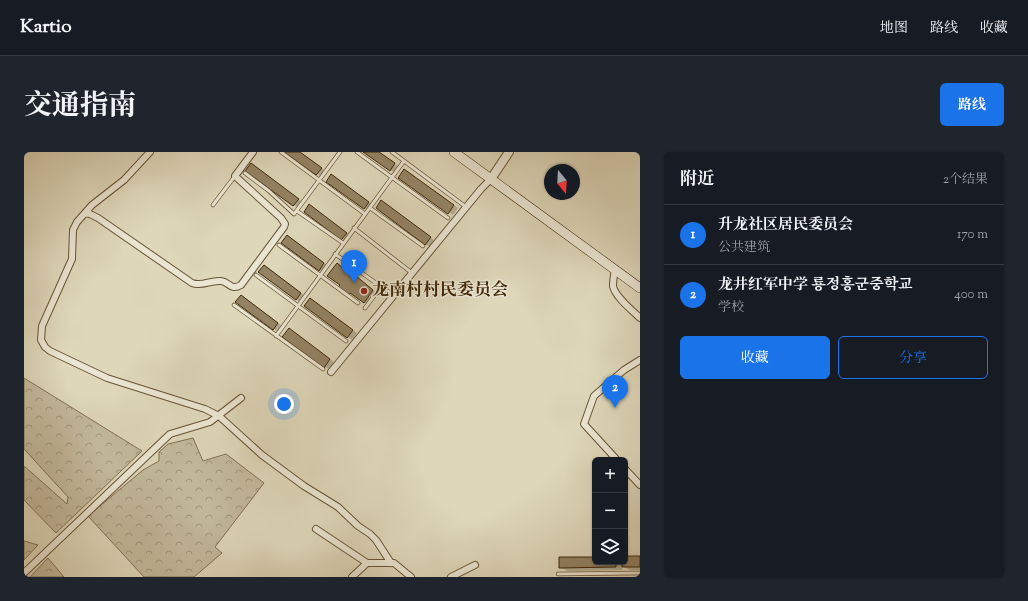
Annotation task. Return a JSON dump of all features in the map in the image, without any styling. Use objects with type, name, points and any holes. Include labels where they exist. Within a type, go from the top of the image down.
[{"type":"main road","points":[[454,152],[640,288]]},
{"type":"street","points":[[150,152],[124,180],[92,205],[77,222],[73,230],[72,259],[42,326],[41,340],[45,347],[50,351],[107,378],[205,408],[219,416],[262,455],[304,486],[338,507],[358,526],[376,540],[391,563],[411,577]]},
{"type":"street","points":[[85,213],[98,218],[192,282],[200,285],[219,281],[230,286],[238,287],[241,285],[285,224],[281,218],[235,176],[253,152]]},
{"type":"street","points":[[330,372],[481,189],[491,179],[510,152]]},
{"type":"street","points":[[615,270],[613,285],[615,291],[627,306],[640,318]]},
{"type":"street","points":[[614,457],[584,424],[594,396],[624,370],[640,360]]},
{"type":"street","points":[[24,573],[170,434],[210,422],[241,398]]},
{"type":"street","points":[[628,472],[640,485]]},
{"type":"street","points":[[316,530],[367,564],[391,563]]},
{"type":"street","points":[[352,577],[367,564]]},
{"type":"street","points":[[451,577],[475,565]]},
{"type":"lane","points":[[280,152],[365,214]]},
{"type":"lane","points":[[245,173],[269,191],[294,214],[340,152]]},
{"type":"lane","points":[[357,152],[448,218]]},
{"type":"lane","points":[[392,152],[466,207]]},
{"type":"lane","points":[[276,336],[404,161]]},
{"type":"lane","points":[[213,205],[235,176]]},
{"type":"lane","points":[[370,208],[423,246]]},
{"type":"lane","points":[[297,211],[343,243]]},
{"type":"lane","points":[[354,228],[412,273]]},
{"type":"lane","points":[[279,245],[358,303]]},
{"type":"lane","points":[[335,254],[376,283]]},
{"type":"lane","points":[[256,275],[346,341]]},
{"type":"lane","points":[[365,308],[381,287],[394,295]]},
{"type":"lane","points":[[234,305],[322,369]]},
{"type":"lane","points":[[558,574],[618,575],[640,573]]},
{"type":"green space","points":[[24,378],[142,451],[56,533],[24,500],[24,466],[67,504],[68,497],[24,449]]},
{"type":"green space","points":[[193,438],[203,461],[226,454],[264,483],[215,547],[222,553],[194,577],[144,577],[88,516],[143,470],[159,461],[159,452],[168,444]]},
{"type":"green space","points":[[24,541],[38,545],[24,560]]},
{"type":"green space","points":[[48,558],[64,577],[30,577]]},
{"type":"building","points":[[284,152],[300,152],[322,168],[316,175]]},
{"type":"building","points":[[363,152],[379,152],[395,163],[390,171]]},
{"type":"building","points":[[251,163],[299,199],[293,206],[245,171]]},
{"type":"building","points":[[404,169],[454,205],[448,214],[398,178]]},
{"type":"building","points":[[331,174],[369,202],[364,209],[326,182]]},
{"type":"building","points":[[381,200],[431,237],[425,245],[376,208]]},
{"type":"building","points":[[309,204],[347,233],[341,240],[304,212]]},
{"type":"building","points":[[287,235],[324,263],[319,271],[281,243]]},
{"type":"building","points":[[337,263],[349,273],[350,271],[373,290],[364,303],[338,287],[340,285],[327,276]]},
{"type":"building","points":[[264,265],[301,293],[296,300],[258,272]]},
{"type":"building","points":[[241,295],[278,323],[273,330],[235,302]]},
{"type":"building","points":[[310,298],[353,330],[347,338],[304,306]]},
{"type":"building","points":[[289,328],[330,359],[324,368],[282,337]]},
{"type":"building","points":[[628,556],[640,556],[640,567],[622,567],[622,565],[628,565]]},
{"type":"building","points":[[559,557],[592,557],[592,565],[616,565],[616,567],[559,568]]},
{"type":"place","name":"升龙社区居民委员会","points":[[354,283]]},
{"type":"place","name":"龙南村村民委员会","points":[[364,291]]},
{"type":"place","name":"龙井红军中学 룡정홍군중학교","points":[[615,408]]}]
